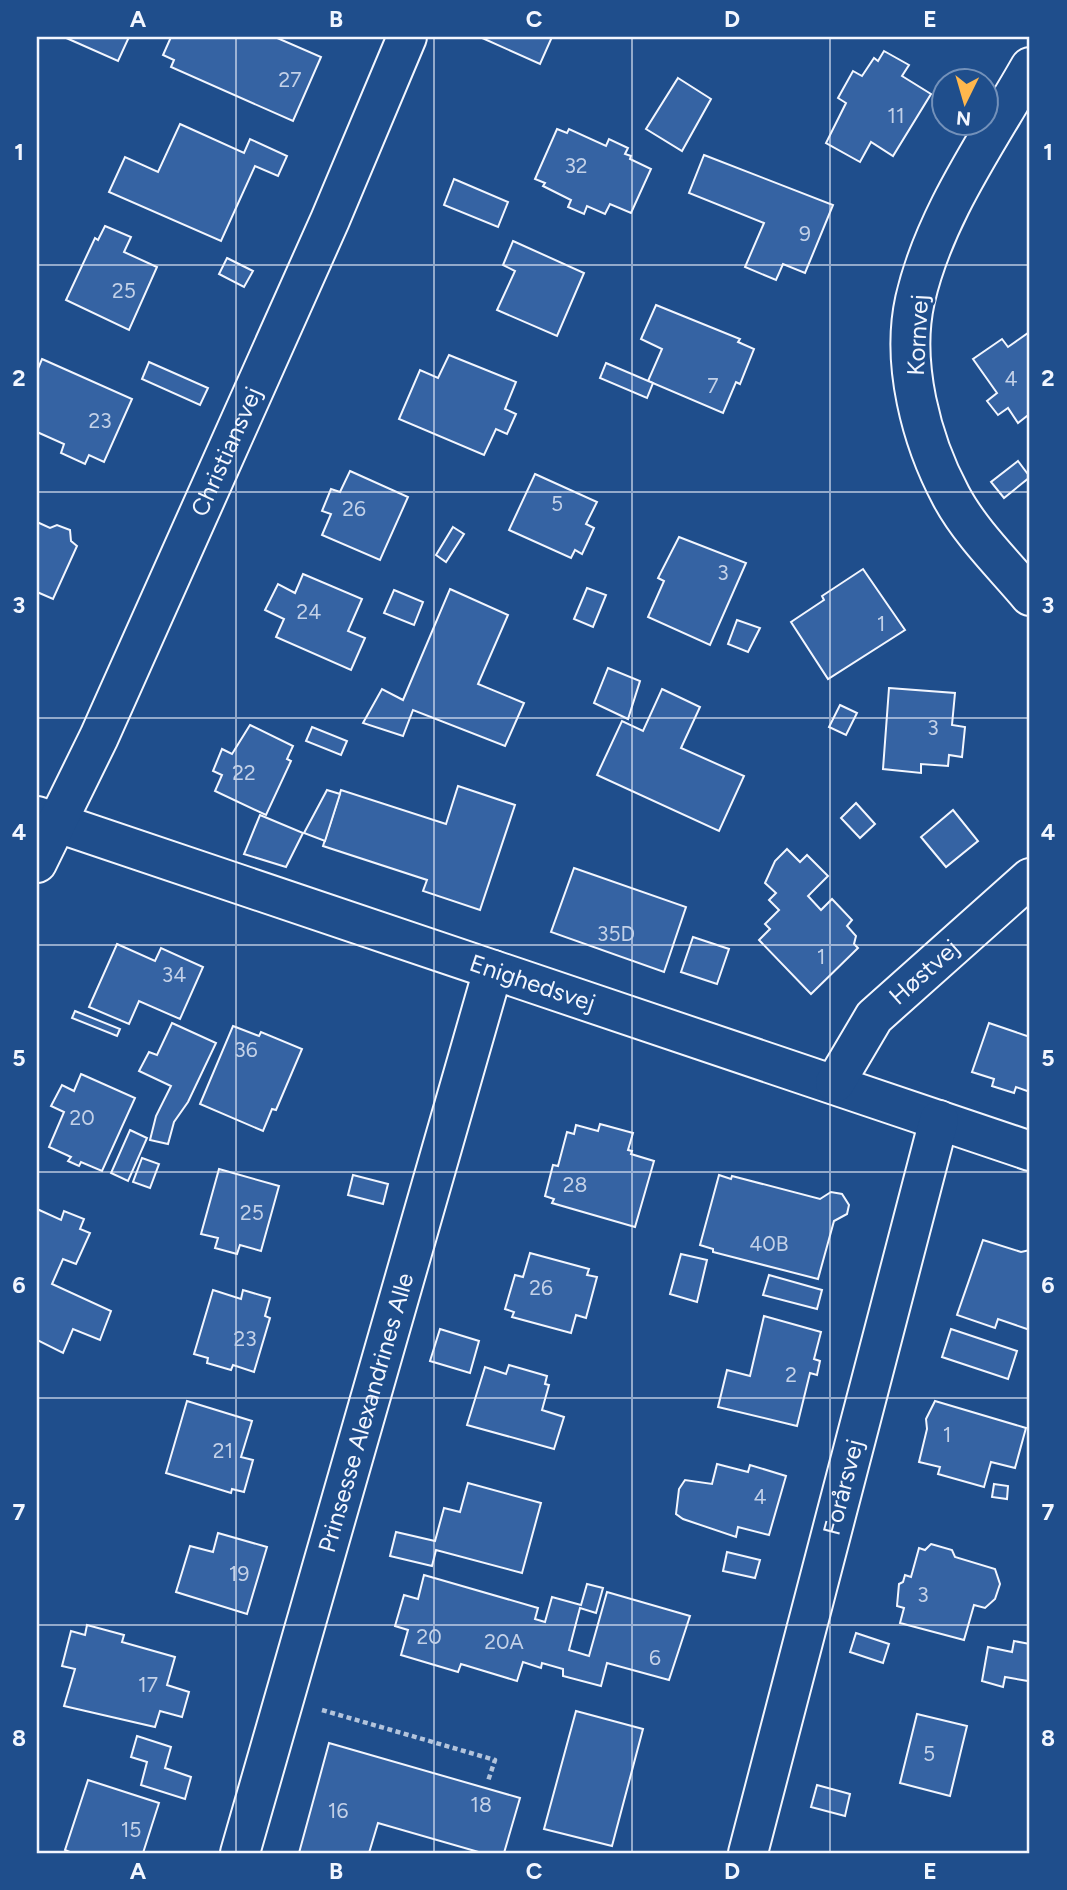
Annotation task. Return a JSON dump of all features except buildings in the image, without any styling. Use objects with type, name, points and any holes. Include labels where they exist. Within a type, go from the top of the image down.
[{"type":"street","name":"Christiansvej","points":[[37,863],[46,819],[99,737],[330,220],[407,37]]},
{"type":"street","name":"Kornvej","points":[[1030,67],[939,227],[914,301],[911,371],[926,437],[951,497],[1030,596]]},
{"type":"street","name":"Enighedsvej","points":[[46,819],[1030,1151]]},
{"type":"street","name":"Høstvej","points":[[835,1083],[874,1017],[1030,878]]},
{"type":"street","name":"Prinsesse Alexandrines Alle","points":[[240,1853],[493,970]]},
{"type":"street","name":"Forårsvej","points":[[748,1853],[939,1120]]},
{"type":"path","points":[[284,1699],[495,1760],[488,1781]]}]
